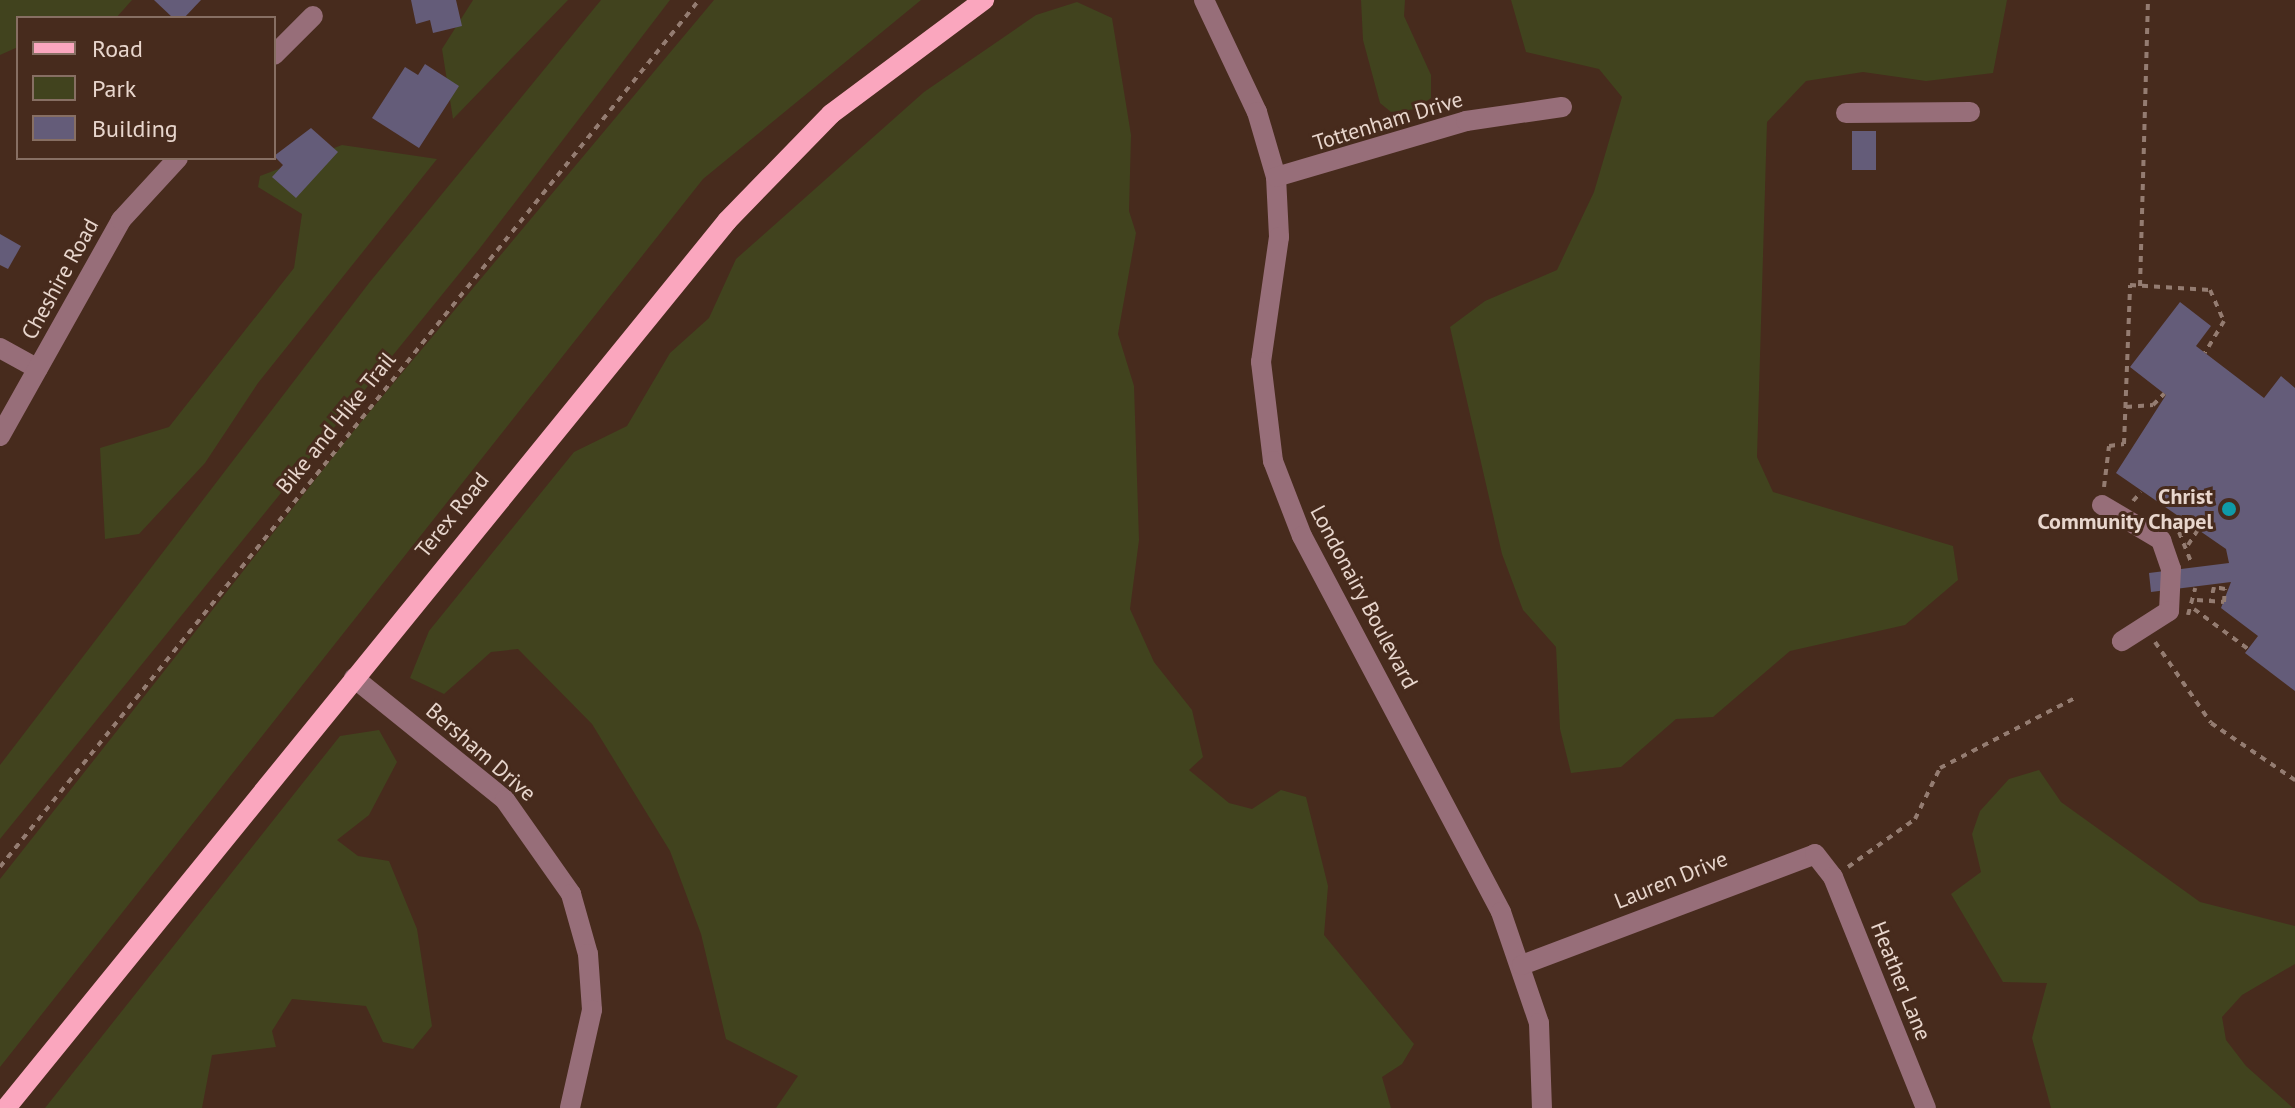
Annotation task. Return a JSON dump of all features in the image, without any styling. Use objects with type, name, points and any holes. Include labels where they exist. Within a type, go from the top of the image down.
[{"type":"main road","name":"Terex Road","points":[[6,1108],[755,190],[864,86],[984,0]]},
{"type":"street","name":"Londonairy Boulevard","points":[[1204,0],[1257,112],[1276,177],[1279,237],[1261,362],[1273,461],[1302,536],[1469,842],[1522,965],[1544,1051],[1542,1108]]},
{"type":"street","points":[[276,53],[313,16]]},
{"type":"street","name":"Tottenham Drive","points":[[1276,177],[1466,121],[1562,107]]},
{"type":"street","points":[[1846,113],[1970,112]]},
{"type":"street","name":"Cheshire Road","points":[[0,436],[121,220],[176,160]]},
{"type":"street","points":[[0,348],[38,369]]},
{"type":"street","points":[[2102,505],[2161,540],[2171,569],[2169,611],[2122,641]]},
{"type":"street","name":"Bersham Drive","points":[[354,678],[505,800],[571,894],[588,954],[592,1010],[570,1108]]},
{"type":"street","name":"Lauren Drive","points":[[1522,965],[1807,854],[1821,857],[1832,875]]},
{"type":"street","name":"Heather Lane","points":[[1832,875],[1926,1108]]},
{"type":"path","name":"Bike and Hike Trail","points":[[0,867],[699,0]]},
{"type":"path","points":[[2140,286],[2148,0]]},
{"type":"path","points":[[2143,511],[2104,487],[2109,446],[2124,444],[2130,285],[2210,290],[2224,321],[2205,353]]},
{"type":"path","points":[[2127,361],[2135,361]]},
{"type":"path","points":[[2126,407],[2153,405],[2164,394]]},
{"type":"path","points":[[2167,525],[2188,545],[2192,564]]},
{"type":"path","points":[[2188,545],[2199,528]]},
{"type":"path","points":[[2197,600],[2224,602],[2225,589],[2214,587],[2211,599]]},
{"type":"path","points":[[2183,621],[2194,609],[2197,600],[2195,588]]},
{"type":"path","points":[[2194,609],[2248,649]]},
{"type":"path","points":[[2164,633],[2154,639],[2211,723],[2295,780]]},
{"type":"path","points":[[1832,875],[1915,819],[1940,768],[2075,698]]},
{"type":"green space","points":[[0,0],[132,0],[118,16],[16,16],[16,48],[0,55]]},
{"type":"green space","points":[[473,0],[568,0],[453,119],[442,49]]},
{"type":"green space","points":[[601,0],[670,0],[480,248],[0,839],[0,765],[369,283]]},
{"type":"green space","points":[[714,0],[921,0],[703,179],[0,1067],[0,879],[356,428]]},
{"type":"green space","points":[[1361,0],[1405,0],[1404,16],[1431,75],[1431,98],[1416,109],[1391,112],[1380,103],[1363,40]]},
{"type":"green space","points":[[1511,0],[2007,0],[1993,73],[1926,81],[1863,72],[1806,81],[1767,122],[1757,457],[1773,492],[1953,546],[1958,580],[1905,625],[1790,651],[1713,717],[1676,719],[1621,767],[1571,773],[1560,729],[1556,647],[1523,610],[1502,554],[1450,327],[1485,301],[1557,270],[1594,192],[1622,97],[1599,69],[1526,52]]},
{"type":"green space","points":[[1077,2],[1112,18],[1131,135],[1129,211],[1136,233],[1118,334],[1134,386],[1139,540],[1130,609],[1154,662],[1192,710],[1203,757],[1189,770],[1229,803],[1252,809],[1281,790],[1306,797],[1328,886],[1324,935],[1414,1044],[1402,1064],[1382,1077],[1391,1108],[776,1108],[798,1076],[726,1039],[701,934],[670,851],[592,724],[518,649],[491,652],[444,694],[410,678],[429,631],[574,452],[627,426],[670,353],[709,318],[736,259],[924,92],[1036,15]]},
{"type":"green space","points":[[342,145],[437,159],[258,383],[205,463],[139,534],[105,539],[100,448],[169,427],[294,268],[302,214],[258,187],[260,176]]},
{"type":"green space","points":[[379,730],[397,762],[369,815],[337,840],[358,856],[389,861],[417,929],[432,1026],[413,1049],[383,1042],[366,1006],[292,999],[272,1031],[276,1047],[212,1055],[202,1108],[45,1108],[340,736]]},
{"type":"green space","points":[[2039,770],[2061,802],[2200,902],[2295,926],[2295,964],[2242,995],[2222,1017],[2226,1040],[2246,1066],[2293,1108],[2051,1108],[2032,1038],[2047,983],[2003,982],[1951,894],[1981,872],[1972,834],[1980,811],[2009,779]]},
{"type":"building","points":[[154,0],[201,0],[186,16],[171,16]]},
{"type":"building","points":[[411,0],[456,0],[462,26],[433,33],[430,20],[416,24]]},
{"type":"building","points":[[425,64],[459,86],[419,148],[372,118],[405,67],[418,75]]},
{"type":"building","points":[[311,128],[338,152],[296,198],[272,177],[283,165],[276,154]]},
{"type":"building","points":[[1852,131],[1876,131],[1876,170],[1852,170]]},
{"type":"building","points":[[0,234],[21,246],[8,269],[0,265]]},
{"type":"building","name":"Christ Community Chapel","points":[[2180,302],[2211,326],[2196,346],[2264,398],[2281,376],[2295,388],[2295,691],[2245,653],[2258,636],[2221,608],[2231,582],[2151,592],[2149,573],[2229,563],[2226,549],[2116,473],[2166,395],[2130,367]]},
{"type":"place","name":"Christ Community Chapel","points":[[2229,509]]}]
